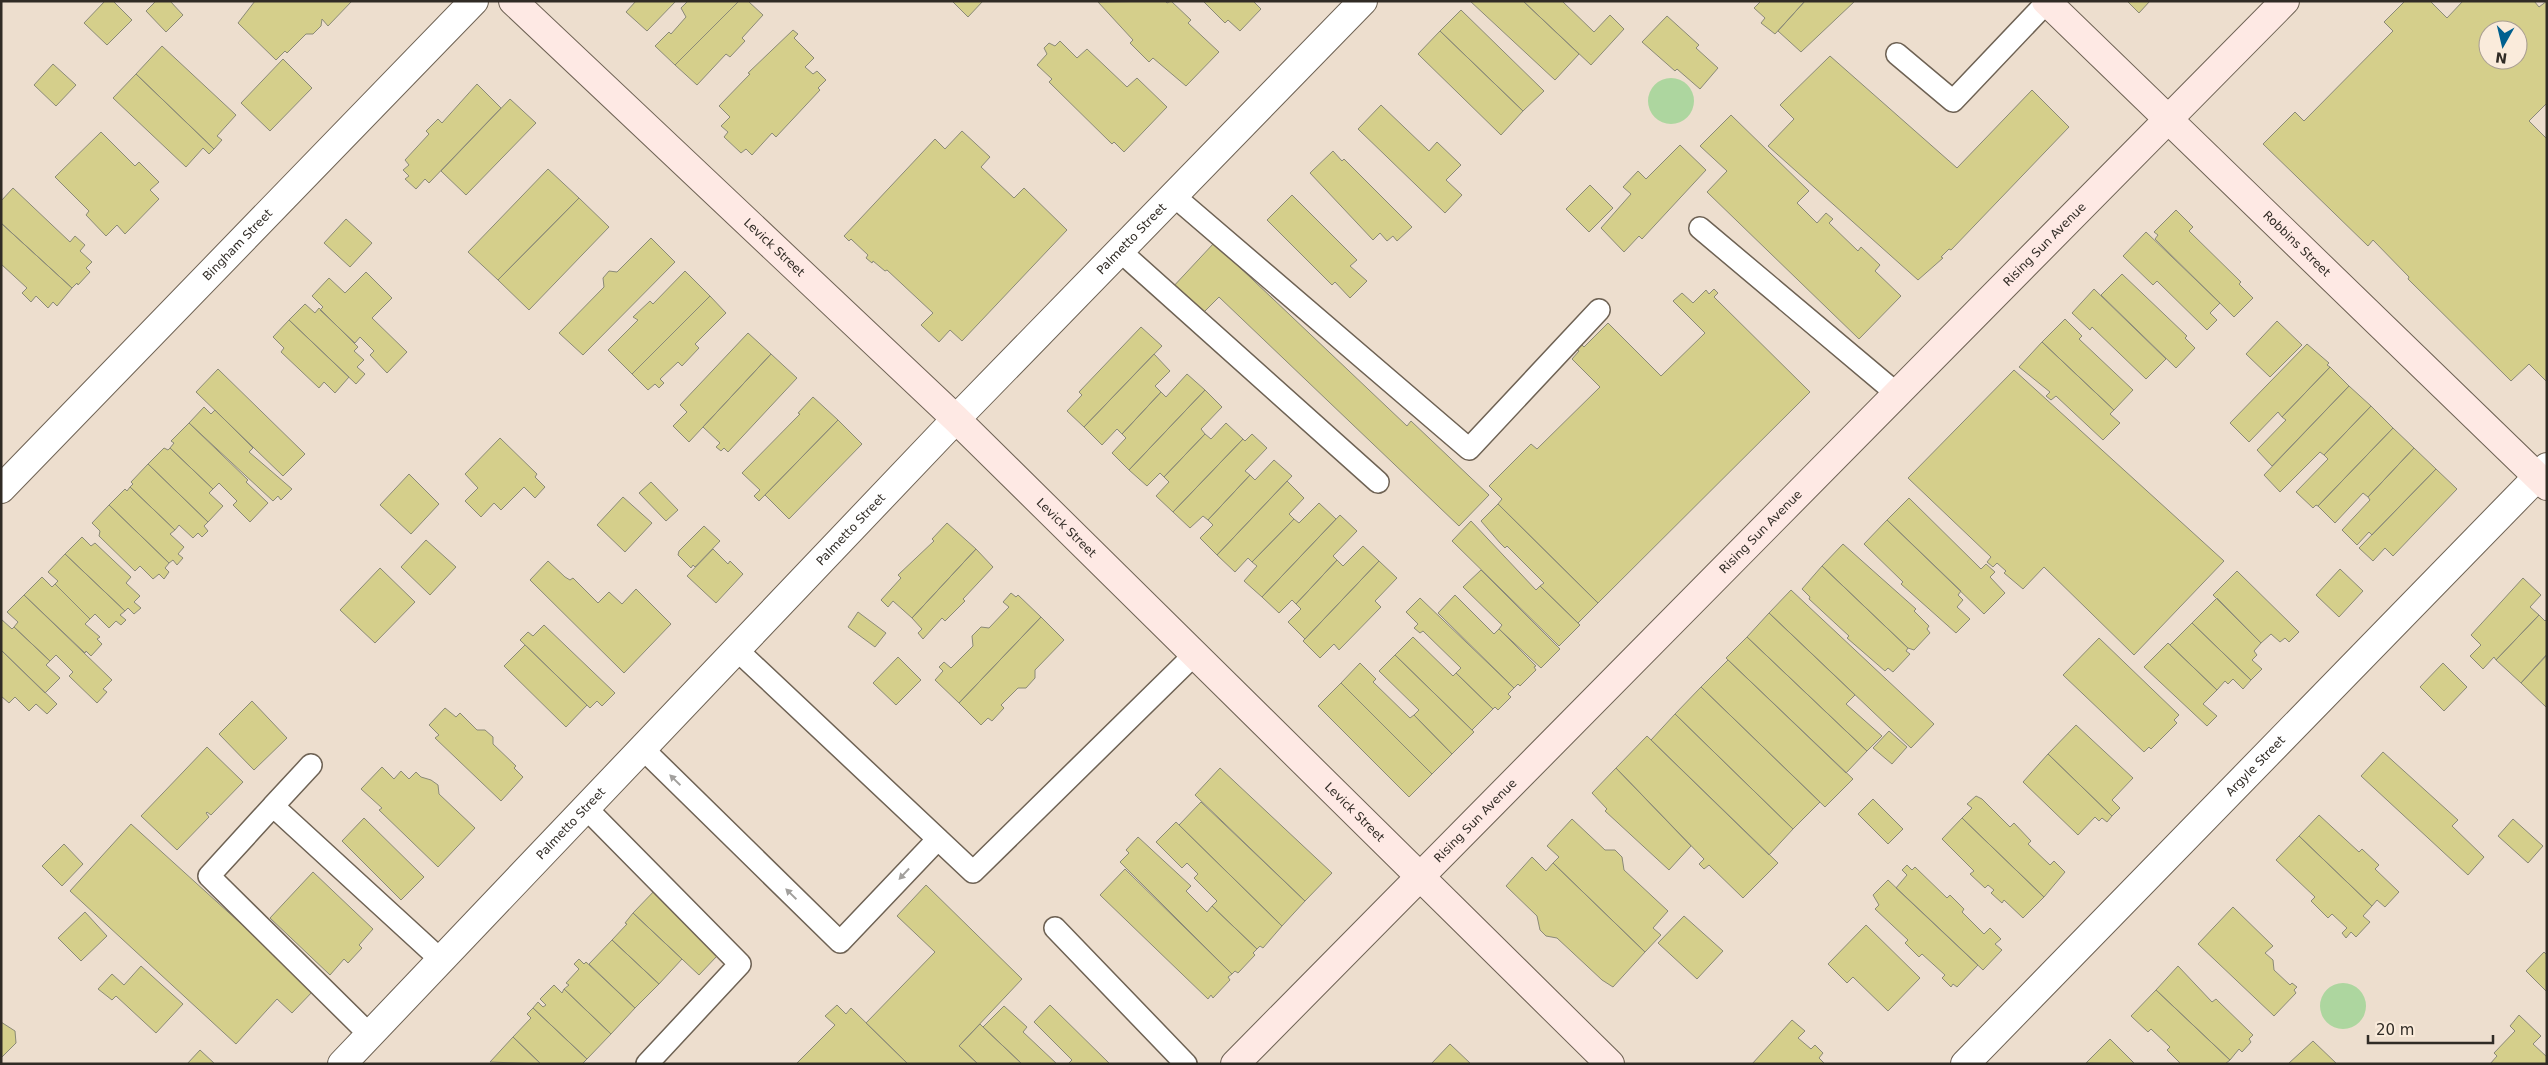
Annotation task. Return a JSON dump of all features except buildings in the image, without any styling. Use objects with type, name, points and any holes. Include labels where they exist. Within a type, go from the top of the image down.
[{"type":"main road","name":"Levick Street","points":[[513,1],[956,420],[1610,1064]]},
{"type":"main road","name":"Rising Sun Avenue","points":[[1234,1064],[2285,1]]},
{"type":"main road","name":"Robbins Street","points":[[2046,2],[2544,477]]},
{"type":"street","name":"Bingham Street","points":[[1,489],[474,1]]},
{"type":"street","name":"Palmetto Street","points":[[342,1064],[956,420],[1364,1]]},
{"type":"street","name":"Argyle Street","points":[[1965,1064],[2544,477]]},
{"type":"lane","points":[[1897,54],[1953,100],[2046,2]]},
{"type":"lane","points":[[1174,196],[1470,449],[1600,310]]},
{"type":"lane","points":[[1700,228],[1896,393]]},
{"type":"lane","points":[[1120,251],[1378,482]]},
{"type":"lane","points":[[737,650],[973,872],[1194,655]]},
{"type":"lane","points":[[642,749],[840,942],[938,839]]},
{"type":"lane","points":[[311,765],[209,876],[370,1035]]},
{"type":"lane","points":[[273,806],[441,960]]},
{"type":"lane","points":[[586,808],[740,964],[647,1064]]},
{"type":"lane","points":[[1055,928],[1186,1064]]},
{"type":"shaded area","points":[[1671,78],[1684,82],[1690,88],[1694,101],[1690,114],[1684,120],[1671,124],[1658,120],[1652,114],[1648,101],[1652,88],[1658,82]]},
{"type":"shaded area","points":[[2343,983],[2356,987],[2362,993],[2366,1006],[2362,1019],[2356,1025],[2343,1029],[2330,1025],[2324,1019],[2320,1006],[2324,993],[2330,987]]}]
